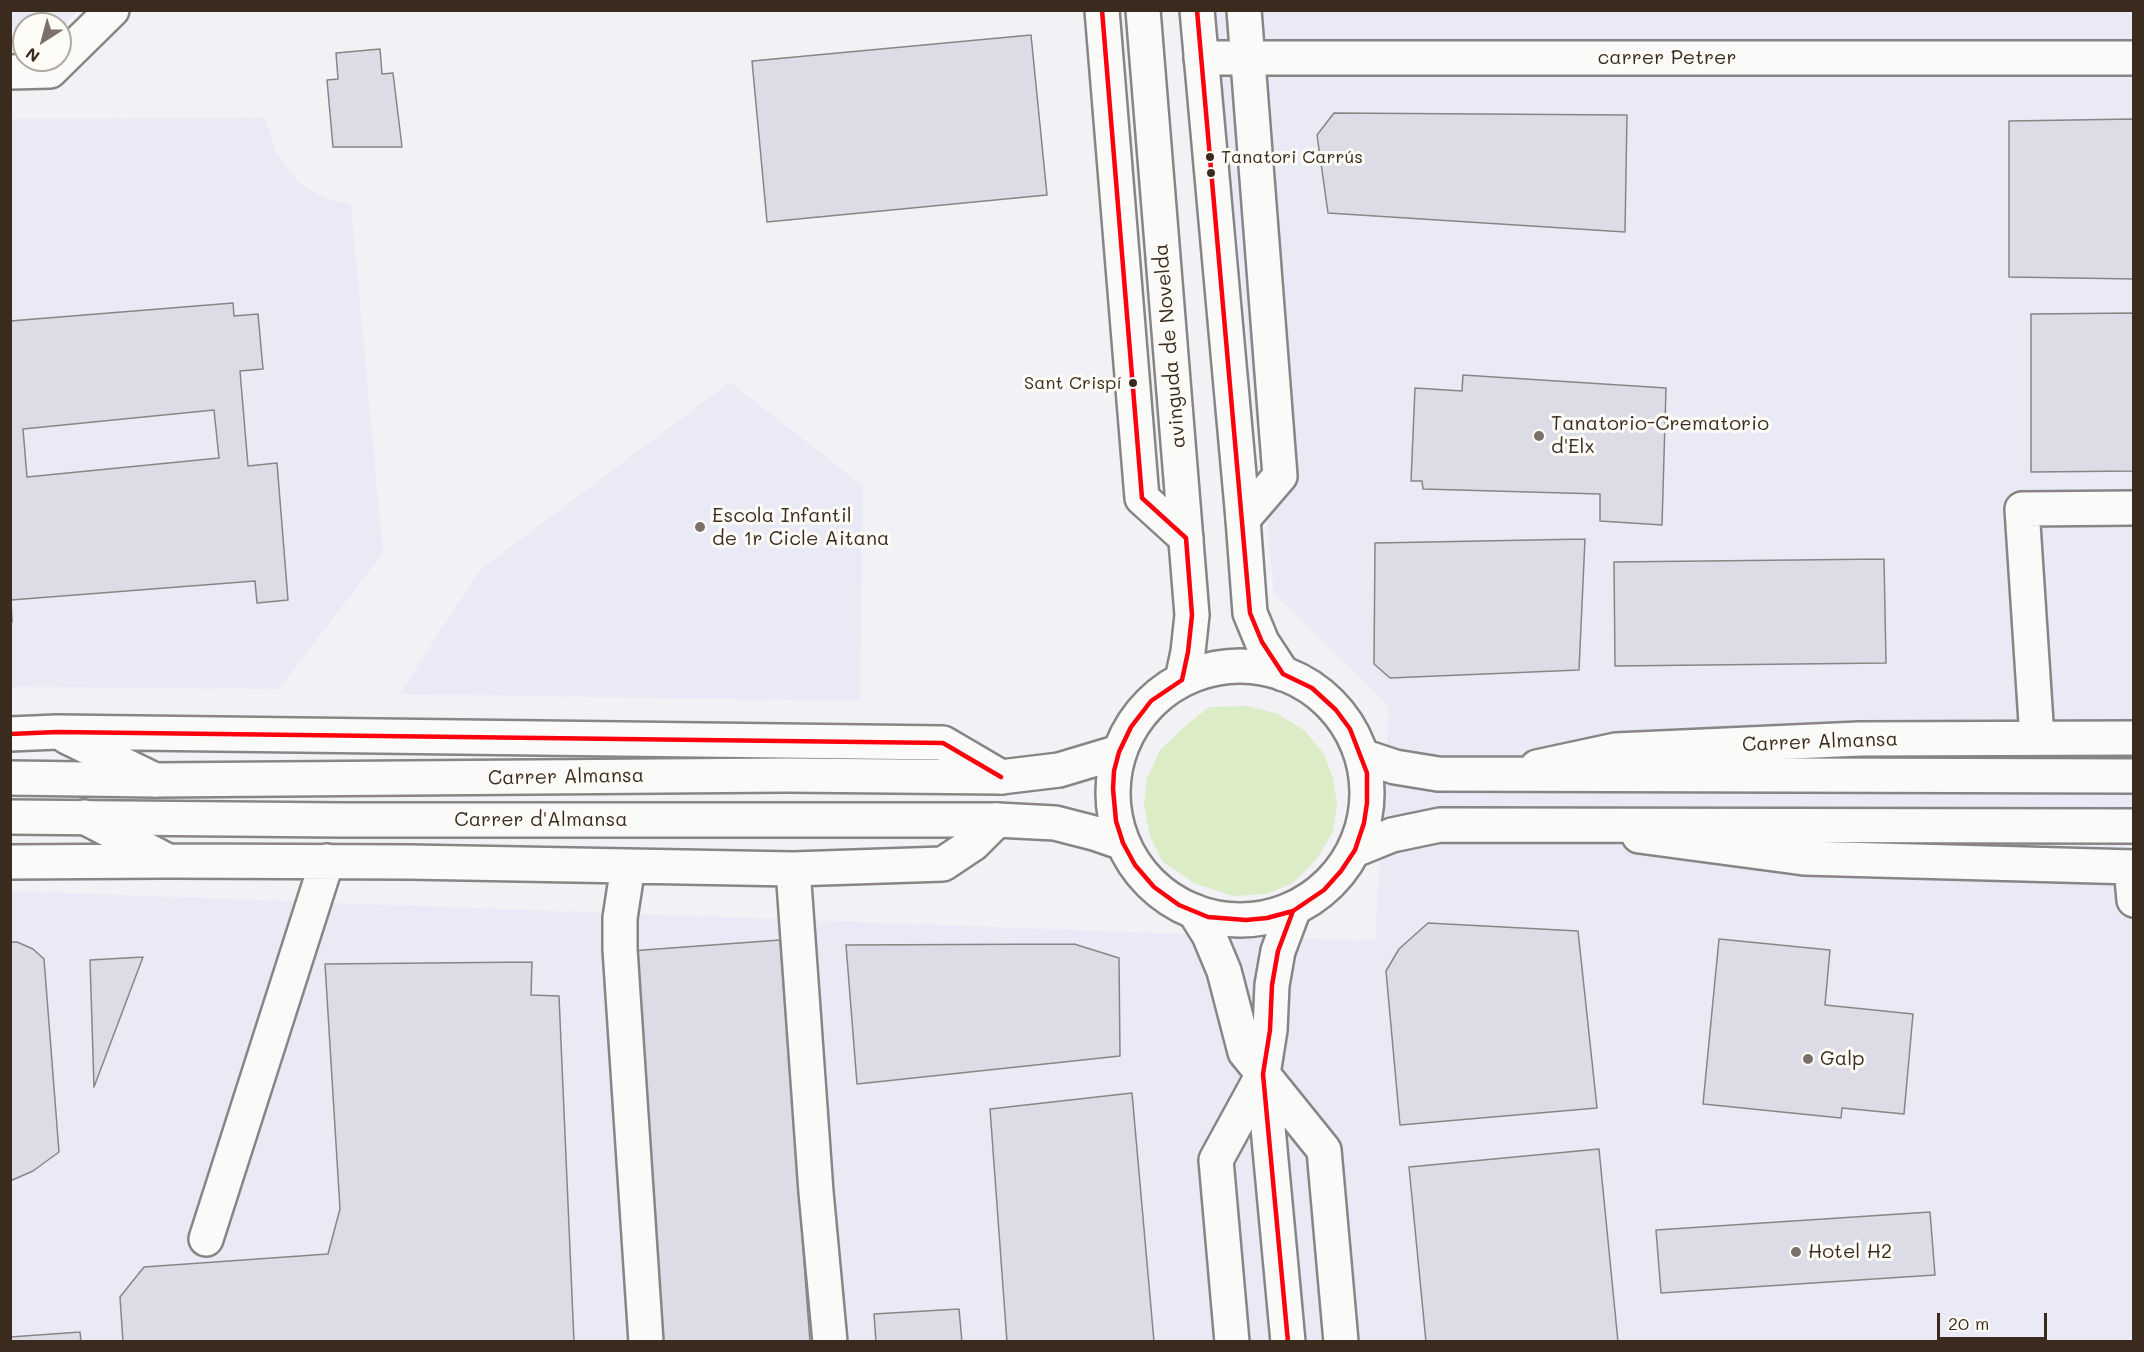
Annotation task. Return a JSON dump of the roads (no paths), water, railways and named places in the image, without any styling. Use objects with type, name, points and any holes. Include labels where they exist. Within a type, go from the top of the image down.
[{"type":"main road","points":[[10,72],[50,71],[112,10]]},
{"type":"main road","points":[[1102,10],[1142,498],[1186,538]]},
{"type":"main road","name":"avinguda de Novelda","points":[[1143,10],[1192,615],[1182,680]]},
{"type":"main road","points":[[1197,10],[1250,613],[1262,642],[1283,674]]},
{"type":"main road","points":[[1243,519],[1280,476],[1244,10]]},
{"type":"main road","name":"carrer Petrer","points":[[1201,58],[2133,58]]},
{"type":"main road","points":[[2037,738],[2022,509],[2133,508]]},
{"type":"main road","points":[[1234,666],[1257,667],[1283,674],[1312,688],[1336,710],[1350,729],[1367,773],[1364,823],[1355,850],[1341,871],[1324,890],[1293,911],[1267,918],[1246,920],[1209,917],[1179,905],[1154,886],[1135,865],[1123,843],[1113,805],[1114,771],[1119,752],[1131,727],[1152,701],[1182,680],[1208,670],[1234,666]]},
{"type":"main road","points":[[57,732],[155,780]]},
{"type":"main road","points":[[10,734],[57,732],[943,743],[1001,777]]},
{"type":"main road","name":"Carrer Almansa","points":[[1508,774],[1616,750],[1859,739],[2133,738]]},
{"type":"main road","name":"Carrer Almansa","points":[[10,778],[155,780],[786,775],[1001,777],[1059,770],[1119,752]]},
{"type":"main road","name":"Carrer Almansa","points":[[1362,756],[1395,767],[1438,774],[2133,776]]},
{"type":"main road","name":"Carrer d'Almansa","points":[[10,817],[388,820],[998,820],[1055,823],[1123,843]]},
{"type":"main road","name":"Carrer d'Almansa","points":[[84,818],[168,861]]},
{"type":"main road","name":"Carrer d'Almansa","points":[[10,862],[327,861],[793,869],[943,864],[973,844],[998,820]]},
{"type":"main road","points":[[1355,850],[1392,835],[1440,825],[2133,826]]},
{"type":"main road","points":[[1566,825],[1804,858],[2132,867],[2133,900]]},
{"type":"main road","points":[[206,1239],[327,861]]},
{"type":"main road","points":[[628,866],[620,918],[620,949],[646,1341]]},
{"type":"main road","points":[[793,869],[816,1192],[830,1341]]},
{"type":"main road","points":[[1194,911],[1209,935],[1224,971],[1245,1052],[1324,1150],[1341,1341]]},
{"type":"main road","points":[[1288,1341],[1263,1074],[1270,1030],[1272,985],[1278,951],[1293,911]]},
{"type":"main road","points":[[1232,1341],[1216,1160],[1263,1074]]},
{"type":"place","name":"Tanatori Carrús","points":[[1210,157]]},
{"type":"place","name":"Sant Crispí","points":[[1133,383]]},
{"type":"place","name":"Tanatorio-Crematorio d'Elx","points":[[1539,436]]},
{"type":"place","name":"Escola Infantil de 1r Cicle Aitana","points":[[700,527]]},
{"type":"place","name":"Galp","points":[[1808,1059]]},
{"type":"place","name":"Hotel H2","points":[[1796,1252]]}]
